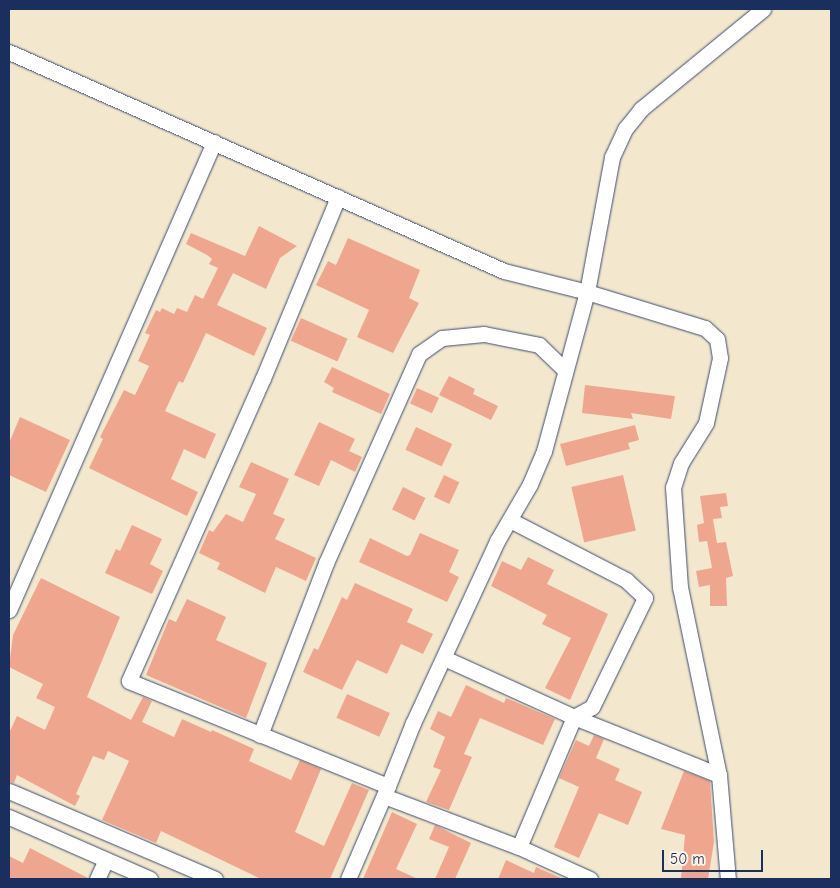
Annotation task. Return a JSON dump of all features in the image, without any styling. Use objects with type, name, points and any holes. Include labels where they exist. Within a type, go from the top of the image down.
[{"type":"street","points":[[348,879],[444,658],[497,542],[544,451],[564,369],[586,292],[612,157],[625,129],[641,109],[763,9]]},
{"type":"street","points":[[9,52],[504,271],[586,292],[705,328],[717,339],[720,358],[706,423],[681,463],[673,487],[680,587],[719,775],[728,879]]},
{"type":"street","points":[[9,610],[214,142]]},
{"type":"street","points":[[338,197],[263,378],[129,681],[590,879]]},
{"type":"street","points":[[260,736],[326,563],[419,354],[442,338],[484,334],[539,345],[564,369]]},
{"type":"street","points":[[510,520],[626,580],[645,598],[592,707],[574,717],[519,847]]},
{"type":"street","points":[[444,658],[574,717],[719,775]]},
{"type":"street","points":[[9,791],[215,879]]},
{"type":"street","points":[[9,817],[150,879]]},
{"type":"street","points":[[97,879],[99,831]]},
{"type":"building","points":[[259,226],[297,246],[280,258],[266,289],[233,273],[217,305],[267,328],[254,356],[206,333],[183,383],[179,381],[165,411],[216,434],[205,459],[184,449],[171,479],[198,492],[187,516],[89,468],[103,439],[100,437],[124,390],[135,395],[149,366],[138,361],[150,335],[145,333],[156,310],[160,312],[162,308],[174,314],[177,308],[187,312],[195,295],[203,299],[218,268],[209,264],[212,259],[207,255],[186,244],[191,233],[245,256]]},
{"type":"building","points":[[348,238],[420,270],[409,298],[419,303],[393,353],[357,337],[369,310],[316,285],[328,261],[336,265]]},
{"type":"building","points":[[301,318],[348,339],[337,362],[291,341]]},
{"type":"building","points":[[332,367],[390,394],[381,414],[332,392],[334,388],[324,382]]},
{"type":"building","points":[[449,376],[475,389],[473,394],[498,406],[491,420],[439,395]]},
{"type":"building","points":[[585,385],[675,396],[671,419],[631,413],[633,419],[582,413]]},
{"type":"building","points":[[417,388],[439,398],[432,413],[410,404]]},
{"type":"building","points":[[20,417],[70,440],[46,492],[9,475],[9,443]]},
{"type":"building","points":[[319,422],[355,439],[349,451],[362,457],[355,472],[331,460],[319,486],[294,475]]},
{"type":"building","points":[[635,425],[639,440],[628,443],[630,449],[566,466],[560,444]]},
{"type":"building","points":[[416,427],[452,444],[442,467],[405,450]]},
{"type":"building","points":[[251,462],[289,479],[273,514],[285,519],[275,539],[316,558],[306,581],[276,567],[265,593],[217,569],[220,563],[199,553],[209,530],[213,532],[226,514],[243,522],[256,494],[239,487]]},
{"type":"building","points":[[444,475],[459,482],[449,504],[434,497]]},
{"type":"building","points":[[623,475],[636,531],[584,542],[571,487]]},
{"type":"building","points":[[403,487],[425,498],[415,520],[392,509]]},
{"type":"building","points":[[726,493],[728,506],[720,507],[722,518],[713,519],[717,543],[726,542],[733,576],[726,578],[727,606],[710,606],[710,585],[699,587],[696,571],[712,568],[707,541],[699,542],[697,525],[704,523],[700,496]]},
{"type":"building","points":[[132,525],[162,539],[150,564],[163,571],[152,594],[105,573],[116,549],[120,551]]},
{"type":"building","points":[[420,533],[459,550],[449,572],[459,577],[447,602],[359,562],[370,538],[407,556],[410,555]]},
{"type":"building","points":[[528,557],[554,570],[547,584],[608,614],[570,700],[545,688],[571,638],[542,624],[547,615],[491,586],[502,561],[521,570]]},
{"type":"building","points":[[41,578],[120,617],[87,697],[131,720],[143,697],[152,701],[142,722],[174,737],[182,719],[211,732],[212,730],[254,749],[249,761],[291,780],[300,760],[321,769],[295,832],[324,846],[352,783],[369,790],[330,879],[261,879],[161,831],[156,843],[102,820],[129,761],[108,751],[104,760],[93,756],[76,794],[80,796],[75,806],[17,775],[14,783],[9,782],[9,733],[17,716],[45,730],[55,707],[36,698],[43,684],[9,667],[13,635]]},
{"type":"building","points":[[355,583],[413,609],[407,622],[433,634],[423,654],[401,644],[387,674],[357,660],[342,690],[303,672],[314,648],[318,650],[342,597],[347,600]]},
{"type":"building","points":[[187,599],[226,617],[216,640],[267,663],[246,718],[146,675],[169,619],[176,622]]},
{"type":"building","points":[[466,685],[504,703],[506,698],[555,719],[543,745],[480,718],[464,754],[472,757],[449,810],[426,802],[441,770],[433,767],[445,737],[430,729],[438,711],[451,717]]},
{"type":"building","points":[[347,694],[390,713],[379,737],[336,718]]},
{"type":"building","points":[[594,735],[604,739],[596,758],[620,769],[615,780],[642,792],[628,825],[599,813],[579,858],[554,847],[579,787],[559,778],[576,740],[589,746]]},
{"type":"building","points":[[684,771],[710,781],[714,842],[708,879],[681,878],[685,835],[661,829]]},
{"type":"building","points":[[392,812],[417,824],[396,869],[418,879],[363,879]]},
{"type":"building","points":[[435,825],[471,843],[455,879],[435,879],[449,847],[429,839]]},
{"type":"building","points":[[30,848],[88,879],[9,879],[9,856],[23,863]]},
{"type":"building","points":[[506,860],[534,873],[536,867],[563,879],[498,879]]}]
